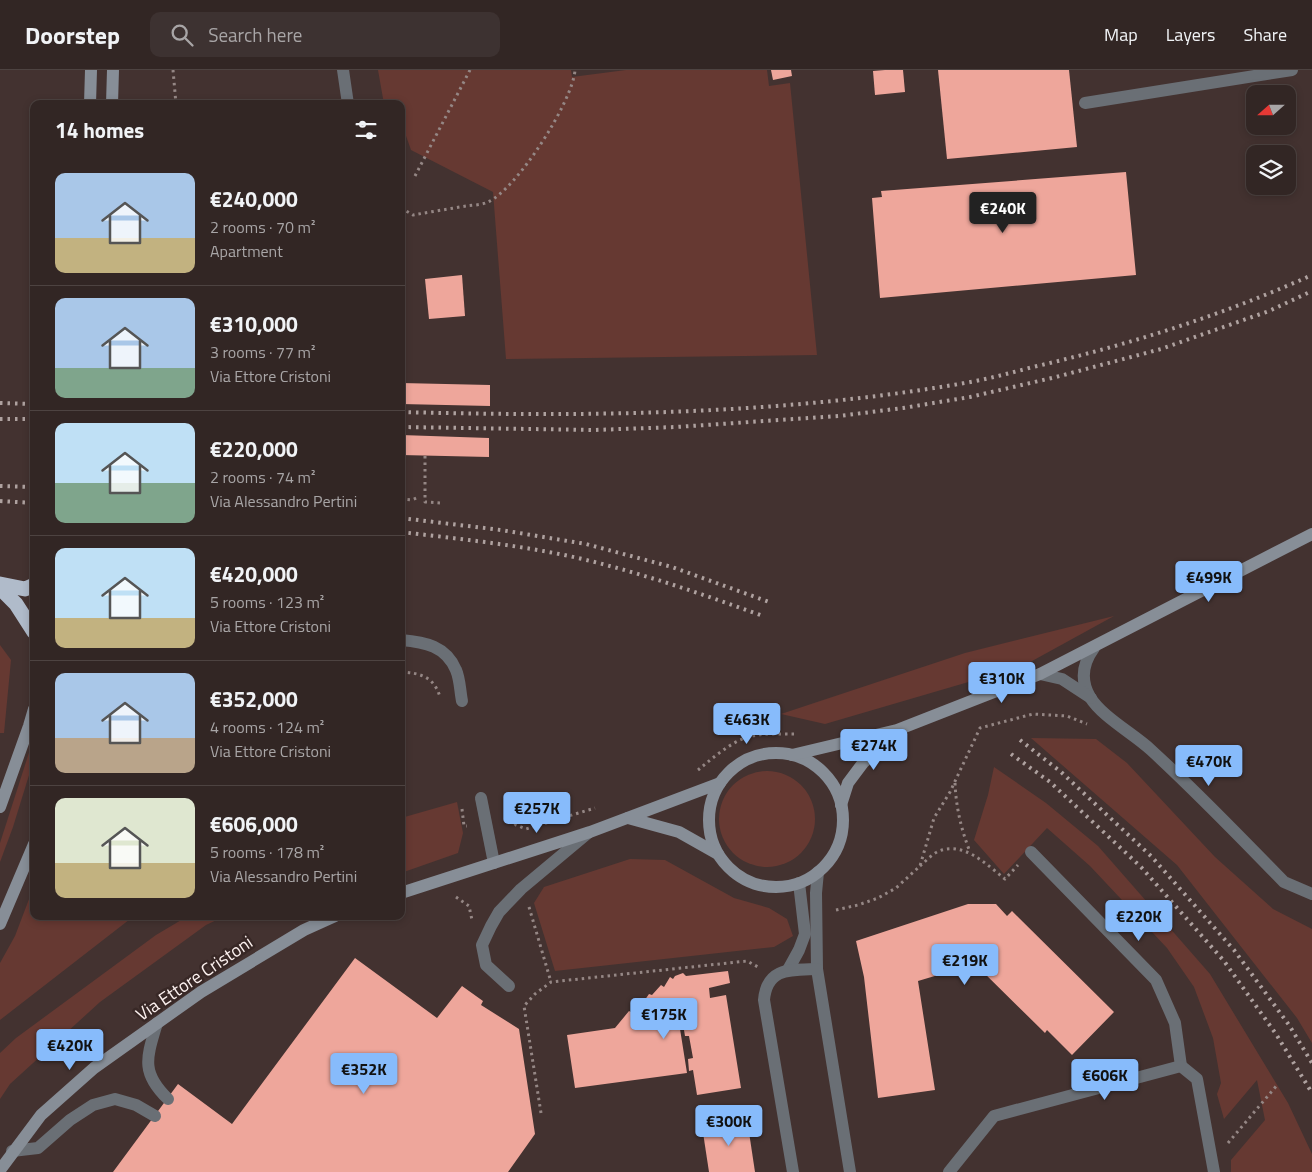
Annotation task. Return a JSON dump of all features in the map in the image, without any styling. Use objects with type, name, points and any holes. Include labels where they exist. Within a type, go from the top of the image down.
[{"type":"highway","points":[[0,584],[25,589],[30,587]]},
{"type":"highway","points":[[0,588],[16,604],[30,626]]},
{"type":"street","points":[[90,100],[91,70]]},
{"type":"street","points":[[112,100],[113,70]]},
{"type":"street","points":[[343,70],[347,100]]},
{"type":"street","points":[[1085,103],[1288,70]]},
{"type":"street","points":[[792,755],[897,730],[1040,674],[1094,648],[1312,534]]},
{"type":"street","points":[[405,641],[432,644],[441,649],[450,658],[457,671],[462,701]]},
{"type":"street","points":[[1091,698],[1083,679],[1089,655],[1094,648]]},
{"type":"street","points":[[1040,674],[1062,679],[1091,698],[1105,713],[1149,748],[1284,882],[1312,894]]},
{"type":"street","points":[[0,807],[30,726]]},
{"type":"street","points":[[841,806],[830,780],[818,768],[806,760],[778,753],[756,756],[734,767],[720,783],[711,800],[708,820],[710,836],[718,854],[731,871],[746,881],[767,887],[784,887],[799,883],[818,872],[833,856],[842,828],[841,806],[848,783],[863,763],[897,730]]},
{"type":"street","points":[[405,892],[590,832],[720,783]]},
{"type":"street","points":[[481,798],[494,863]]},
{"type":"street","points":[[628,818],[679,832],[718,854]]},
{"type":"street","points":[[509,986],[486,965],[482,945],[491,926],[499,912],[521,889],[590,832]]},
{"type":"street","points":[[1032,852],[1156,980],[1175,1023],[1181,1066],[1197,1079],[1214,1172]]},
{"type":"street","points":[[0,924],[30,853]]},
{"type":"street","points":[[818,872],[816,893],[817,969],[850,1172]]},
{"type":"street","points":[[788,970],[805,934],[799,883]]},
{"type":"street","name":"Via Ettore Cristoni","points":[[0,1170],[12,1151],[42,1115],[94,1068],[201,992],[269,950],[326,920]]},
{"type":"street","points":[[793,1172],[764,1000],[765,989],[775,975],[788,970],[817,969]]},
{"type":"street","points":[[157,1023],[148,1056],[148,1071],[157,1089],[168,1099]]},
{"type":"street","points":[[949,1172],[994,1116],[1181,1066]]},
{"type":"street","points":[[12,1151],[38,1148],[70,1120],[93,1105],[115,1099],[136,1105],[155,1116]]},
{"type":"path","points":[[173,70],[176,100]]},
{"type":"path","points":[[416,176],[470,70]]},
{"type":"path","points":[[405,211],[412,215],[488,202],[503,192],[530,160],[552,125],[574,79],[574,70]]},
{"type":"path","points":[[425,456],[425,502],[442,503]]},
{"type":"path","points":[[405,499],[412,500],[420,497]]},
{"type":"path","points":[[405,673],[421,675],[433,682],[438,689],[442,705]]},
{"type":"path","points":[[920,866],[934,818],[980,728],[1033,714],[1067,716],[1095,727]]},
{"type":"path","points":[[694,773],[723,750],[748,737],[772,734],[797,734]]},
{"type":"path","points":[[954,782],[962,830],[970,852]]},
{"type":"path","points":[[503,818],[509,818],[516,825],[526,830],[602,806]]},
{"type":"path","points":[[830,911],[858,906],[878,898],[896,888],[937,852],[948,848],[970,852],[1005,879],[1032,852]]},
{"type":"path","points":[[529,906],[551,982]]},
{"type":"path","points":[[541,1113],[524,1006],[535,994],[551,982],[747,961],[775,975]]},
{"type":"path","points":[[1235,1135],[1278,1084]]},
{"type":"shaded area","points":[[378,70],[571,70],[572,77],[626,70],[767,70],[769,86],[790,83],[817,355],[506,359],[493,192],[411,150],[405,133],[405,100],[383,100]]},
{"type":"shaded area","points":[[1114,616],[1023,666],[825,724],[781,714],[965,653]]},
{"type":"shaded area","points":[[0,645],[11,660],[4,733],[0,733]]},
{"type":"shaded area","points":[[1031,738],[1096,739],[1127,763],[1215,857],[1273,909],[1312,929],[1312,1043],[1297,1018],[1177,865]]},
{"type":"shaded area","points":[[30,749],[30,772],[0,862],[0,843]]},
{"type":"shaded area","points":[[994,767],[1046,803],[1098,846],[1210,974],[1288,1103],[1312,1154],[1312,1172],[1231,1172],[1231,1160],[1265,1120],[1257,1080],[1224,1119],[1217,1094],[1221,1083],[1213,1038],[1194,987],[1167,948],[1090,866],[1047,828],[1004,874],[974,840],[988,795]]},
{"type":"shaded area","points":[[767,771],[785,775],[801,785],[811,801],[815,819],[811,837],[801,853],[785,863],[767,867],[749,863],[733,853],[723,837],[719,819],[723,801],[733,785],[749,775]]},
{"type":"shaded area","points":[[457,802],[463,833],[458,853],[405,872],[405,817]]},
{"type":"shaded area","points":[[630,859],[665,860],[734,898],[769,908],[787,919],[793,936],[774,947],[555,971],[534,903],[544,887]]},
{"type":"shaded area","points":[[30,897],[30,920],[129,920],[0,1020],[0,963],[15,936]]},
{"type":"shaded area","points":[[181,920],[217,920],[206,925],[100,1002],[10,1084],[0,1099],[0,1053],[16,1038],[156,935]]},
{"type":"building","points":[[771,70],[791,70],[792,76],[773,80]]},
{"type":"building","points":[[903,70],[905,92],[875,95],[873,71]]},
{"type":"building","points":[[938,70],[1069,70],[1077,147],[947,159]]},
{"type":"building","points":[[1126,172],[1136,275],[880,298],[872,198],[882,197],[881,191]]},
{"type":"building","points":[[462,275],[465,316],[429,319],[425,279]]},
{"type":"building","points":[[405,383],[490,385],[490,406],[405,404]]},
{"type":"building","points":[[405,435],[489,438],[489,457],[405,455]]},
{"type":"building","points":[[968,904],[996,904],[1007,916],[1012,911],[1114,1012],[1072,1055],[1047,1030],[1045,1033],[975,964],[918,981],[935,1090],[878,1098],[864,977],[856,941]]},
{"type":"building","points":[[355,958],[437,1018],[462,986],[483,1001],[481,1005],[519,1029],[535,1134],[508,1172],[113,1172],[178,1084],[232,1124]]},
{"type":"building","points":[[728,971],[730,983],[709,988],[710,998],[726,995],[741,1088],[697,1095],[693,1070],[689,1071],[688,1059],[693,1058],[689,1036],[685,1036],[683,1024],[687,1024],[685,1009],[677,1010],[687,1073],[575,1088],[567,1035],[615,1028],[629,1011],[633,1013],[639,1003],[642,1004],[649,994],[652,995],[661,985],[664,987],[670,977],[673,979],[675,976],[683,973],[686,976]]},
{"type":"building","points":[[747,1119],[755,1172],[709,1172],[702,1126]]},
{"type":"railway","points":[[405,412],[542,414],[684,411],[754,408],[895,394],[982,380],[1140,339],[1210,316],[1312,275]]},
{"type":"railway","points":[[405,427],[594,430],[676,427],[839,416],[903,408],[970,397],[1056,377],[1161,349],[1269,311],[1312,291]]},
{"type":"railway","points":[[0,403],[30,404]]},
{"type":"railway","points":[[0,419],[30,419]]},
{"type":"railway","points":[[0,486],[30,487]]},
{"type":"railway","points":[[0,501],[30,503]]},
{"type":"railway","points":[[405,518],[501,530],[586,544],[672,567],[772,603]]},
{"type":"railway","points":[[405,532],[512,546],[578,558],[649,577],[763,616]]},
{"type":"railway","points":[[1020,740],[1061,772],[1151,856],[1234,950],[1289,1025],[1312,1063]]},
{"type":"railway","points":[[1011,754],[1050,782],[1141,867],[1224,961],[1276,1034],[1312,1093]]}]
